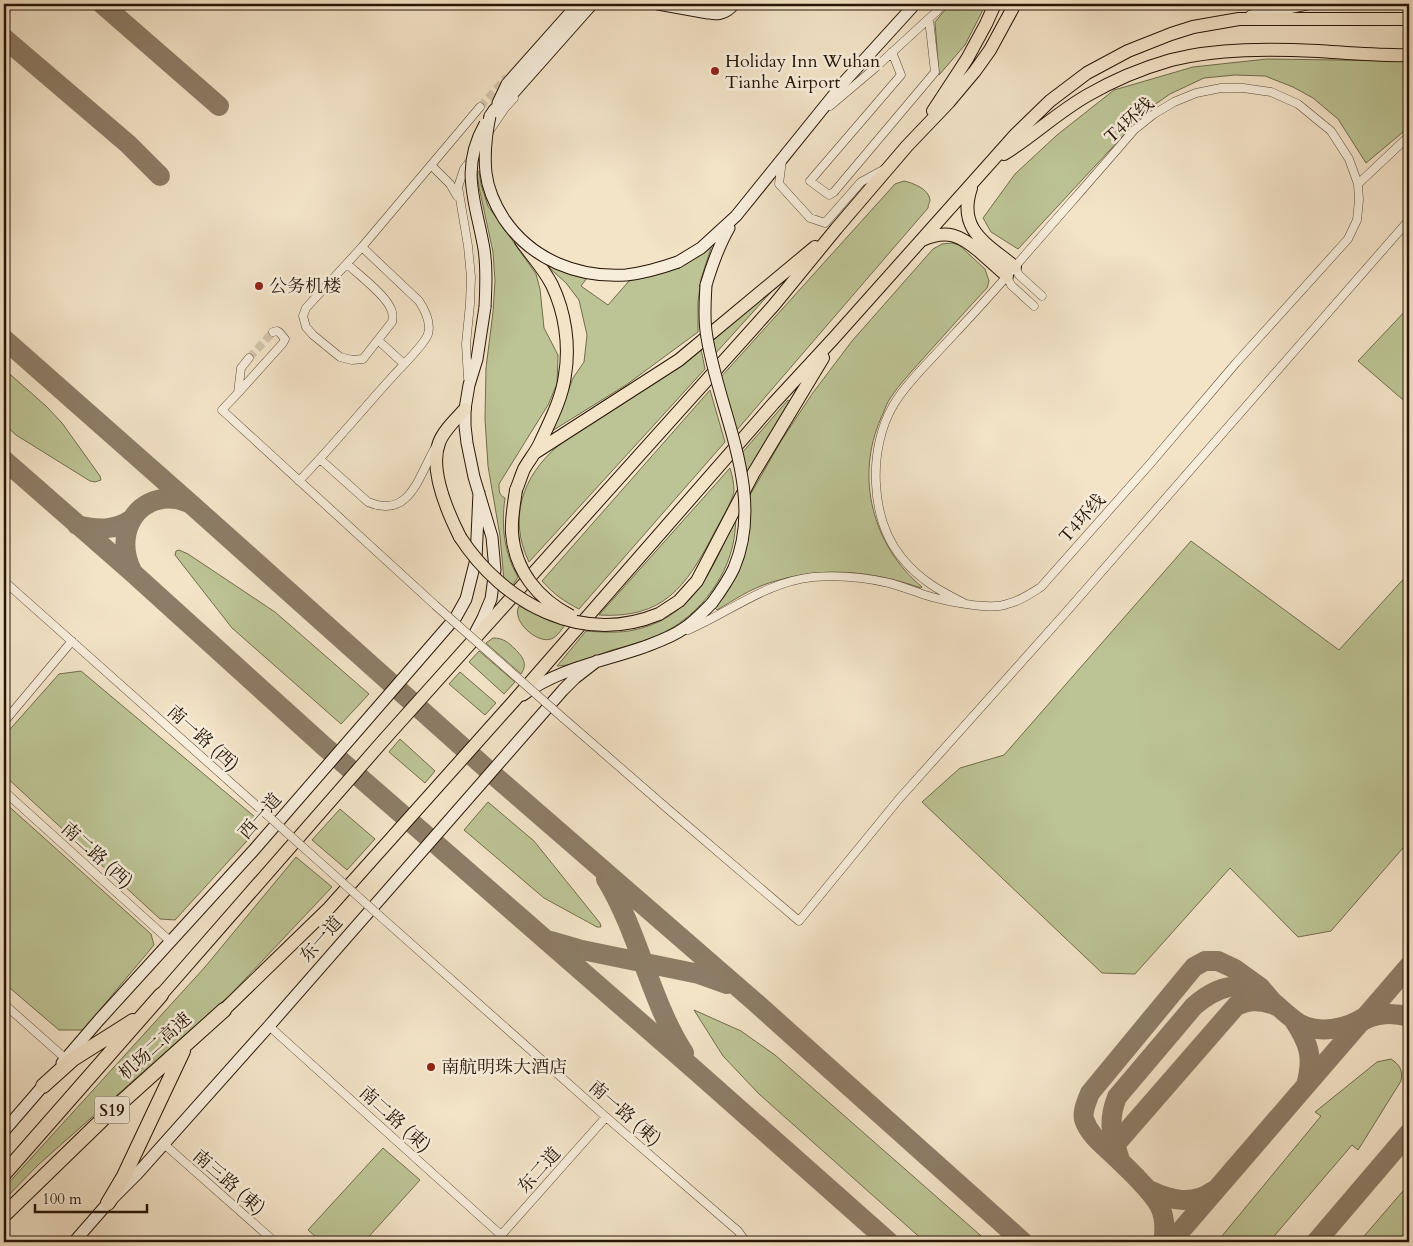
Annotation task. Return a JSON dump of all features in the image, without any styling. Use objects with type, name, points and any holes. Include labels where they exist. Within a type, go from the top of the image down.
[{"type":"highway","name":"机场二高速","points":[[4,1174],[161,995]]},
{"type":"highway","name":"机场二高速","points":[[4,1215],[105,1117],[224,1010]]},
{"type":"highway","points":[[43,1086],[73,1059],[146,1013]]},
{"type":"highway","points":[[108,1203],[124,1176],[186,1044]]},
{"type":"main road","points":[[467,647],[492,599],[495,570],[492,537],[470,460],[465,426],[465,409],[469,385],[477,359],[486,288],[485,259],[474,200],[471,165],[474,148],[481,131],[507,84],[578,4]]},
{"type":"main road","points":[[589,624],[548,601],[529,582],[515,552],[512,514],[516,490],[524,469],[536,452],[557,406],[565,376],[567,352],[564,325],[558,299],[551,284],[500,213],[494,201],[486,175],[486,143],[492,113],[514,92],[593,4]]},
{"type":"main road","points":[[658,4],[708,13],[721,13],[734,4]]},
{"type":"main road","points":[[697,4],[708,13]]},
{"type":"main road","points":[[516,235],[536,252],[552,262],[592,274],[628,274],[678,262],[701,248],[736,216],[845,81],[915,4]]},
{"type":"main road","points":[[921,130],[967,59],[995,4]]},
{"type":"main road","points":[[161,995],[467,647],[774,305],[889,167],[921,130],[949,102],[990,50],[1015,4]]},
{"type":"main road","points":[[224,1010],[330,908],[514,702],[773,404],[1016,134],[1050,101],[1107,62],[1135,48],[1171,34],[1216,22],[1239,19],[1307,4]]},
{"type":"main road","points":[[1239,19],[1409,19]]},
{"type":"main road","points":[[988,165],[1087,95],[1126,76],[1172,60],[1204,54],[1257,50],[1318,51],[1383,56],[1409,55]]},
{"type":"main road","points":[[974,181],[967,201],[967,214],[970,226],[1011,272]]},
{"type":"main road","points":[[514,702],[543,682],[597,661],[660,641],[682,630],[712,603],[724,586],[734,566],[741,545],[744,523],[742,480],[718,387],[706,333],[705,317],[706,285],[716,252],[736,216]]},
{"type":"main road","points":[[536,452],[679,360],[836,229]]},
{"type":"main road","points":[[922,240],[934,235],[959,236],[1011,272]]},
{"type":"main road","points":[[465,409],[444,433],[439,442],[437,462],[443,498],[450,517],[460,537],[479,563],[502,586],[528,604],[550,614],[589,624],[628,624],[659,614],[679,601],[697,581],[753,474],[834,338]]},
{"type":"main road","name":"西一道","points":[[4,1131],[170,941],[253,851],[456,617],[466,599],[476,559],[479,493]]},
{"type":"main road","name":"东一道","points":[[74,1242],[269,1026],[563,690],[597,661]]},
{"type":"street","points":[[469,385],[466,344],[471,277],[458,187],[464,170],[505,108],[593,4]]},
{"type":"street","points":[[813,120],[929,19],[943,4]]},
{"type":"street","points":[[892,52],[901,75],[810,181],[829,195],[834,192],[935,72],[929,19]]},
{"type":"street","name":"T4环线","points":[[1221,88],[1243,88],[1271,92],[1298,104],[1331,131],[1349,159],[1358,184],[1357,220],[1348,239],[1236,363],[1041,587],[1023,598],[1005,605],[966,604],[930,585],[901,557],[889,536],[880,511],[876,487],[876,458],[882,432],[894,404],[914,377],[1011,272],[1134,130],[1154,114],[1174,102],[1196,93],[1221,88]]},
{"type":"street","points":[[347,264],[386,300],[393,315],[392,322],[363,359],[352,360],[344,358],[313,335],[306,327],[302,316],[306,308],[362,247],[480,107]]},
{"type":"street","points":[[1358,184],[1409,136]]},
{"type":"street","points":[[783,158],[779,184],[810,218],[825,224],[861,182],[889,167]]},
{"type":"street","points":[[431,165],[450,184],[460,204]]},
{"type":"street","points":[[273,332],[277,331],[284,336],[284,341],[222,410],[434,605],[668,810],[799,921],[899,799],[1068,610],[1409,220]]},
{"type":"street","points":[[299,481],[404,364],[428,334],[428,323],[424,309],[419,301],[362,247]]},
{"type":"street","points":[[1034,306],[1011,285],[1011,272],[1019,275],[1042,296]]},
{"type":"street","points":[[378,341],[404,364]]},
{"type":"street","points":[[238,393],[241,368],[249,358]]},
{"type":"street","points":[[320,459],[368,502],[376,506],[393,506],[401,502],[413,490],[428,459],[439,442]]},
{"type":"street","points":[[660,641],[703,624],[760,592],[787,582],[812,577],[866,578],[889,583],[943,600],[966,604]]},
{"type":"street","name":"南一路 (西)","points":[[4,582],[381,917]]},
{"type":"street","points":[[4,722],[72,641]]},
{"type":"street","name":"南二路 (西)","points":[[4,791],[170,941]]},
{"type":"street","name":"南一路 (東)","points":[[381,917],[606,1117],[738,1231],[746,1242]]},
{"type":"street","points":[[4,1004],[66,1058]]},
{"type":"street","name":"南二路 (東)","points":[[269,1026],[500,1235]]},
{"type":"street","name":"东二道","points":[[494,1242],[606,1117]]},
{"type":"street","name":"南三路 (東)","points":[[164,1144],[275,1242]]},
{"type":"green space","points":[[950,4],[986,4],[965,45],[939,75],[935,22]]},
{"type":"green space","points":[[1267,59],[1409,61],[1409,127],[1366,163],[1338,119],[1313,98],[1293,87],[1265,76],[1235,75],[1204,78],[1170,94],[1147,110],[1018,249],[991,232],[983,218],[1015,174],[1057,135],[1114,90],[1193,67]]},
{"type":"green space","points":[[479,171],[481,185],[488,206],[536,274],[540,289],[544,328],[558,355],[557,384],[548,405],[499,484],[500,493],[505,498],[503,519],[507,549],[518,577],[512,586],[504,580],[500,536],[488,466],[485,419],[486,368],[495,281],[493,252],[479,187],[477,172]]},
{"type":"green space","points":[[904,181],[916,185],[927,193],[930,200],[928,208],[736,431],[720,378],[895,184]]},
{"type":"green space","points":[[713,242],[701,279],[698,302],[698,332],[626,385],[552,431],[573,378],[584,362],[587,335],[579,300],[566,283],[544,263],[572,275],[587,278],[581,286],[608,305],[629,281],[653,275]]},
{"type":"green space","points":[[952,243],[959,245],[985,269],[989,281],[987,288],[908,376],[889,400],[873,440],[869,463],[869,486],[873,509],[880,531],[891,551],[905,570],[922,587],[864,574],[826,572],[807,574],[762,585],[717,610],[715,608],[725,595],[749,497],[781,441],[812,394],[852,341],[933,249],[942,244]]},
{"type":"green space","points":[[769,291],[771,292],[715,354],[713,340]]},
{"type":"green space","points":[[1409,307],[1409,405],[1358,361]]},
{"type":"green space","points":[[701,349],[705,369],[529,562],[523,546],[519,514],[527,485],[535,471],[558,446]]},
{"type":"green space","points":[[4,369],[46,406],[62,423],[101,480],[90,481],[16,435],[4,424]]},
{"type":"green space","points":[[710,390],[725,442],[579,609],[563,600],[542,581]]},
{"type":"green space","points":[[788,400],[790,401],[746,475],[741,454]]},
{"type":"green space","points":[[730,468],[734,487],[732,499],[703,554],[682,584],[670,596],[640,612],[621,615],[599,615]]},
{"type":"green space","points":[[736,516],[734,539],[730,555],[717,584],[684,620],[670,629],[645,640],[578,663],[557,666],[586,631],[624,632],[651,625],[669,616],[685,604],[709,573]]},
{"type":"green space","points":[[1191,541],[1339,650],[1409,573],[1409,841],[1331,931],[1298,937],[1230,868],[1135,974],[1102,973],[922,802],[960,768],[1004,755]]},
{"type":"green space","points":[[179,550],[188,554],[275,612],[369,694],[341,724],[232,628],[175,555],[176,551]]},
{"type":"green space","points":[[519,606],[550,621],[565,625],[551,639],[539,638],[522,624],[518,612]]},
{"type":"green space","points":[[493,638],[505,641],[520,655],[524,661],[521,674],[486,643]]},
{"type":"green space","points":[[479,651],[515,682],[504,694],[469,662]]},
{"type":"green space","points":[[81,671],[255,817],[256,831],[175,920],[160,919],[4,775],[4,736],[59,674]]},
{"type":"green space","points":[[460,672],[496,703],[485,715],[449,684]]},
{"type":"green space","points":[[400,739],[435,771],[425,783],[389,752]]},
{"type":"green space","points":[[4,802],[151,934],[154,945],[83,1030],[59,1030],[4,983]]},
{"type":"green space","points":[[488,802],[534,841],[600,923],[601,927],[597,927],[544,898],[464,830]]},
{"type":"green space","points":[[340,809],[375,839],[347,870],[312,840]]},
{"type":"green space","points":[[296,857],[332,887],[230,995],[38,1165],[4,1200],[4,1188],[205,967]]},
{"type":"green space","points":[[694,1010],[741,1031],[775,1055],[988,1242],[925,1242],[759,1094],[723,1056]]},
{"type":"green space","points":[[1391,1059],[1400,1068],[1402,1074],[1401,1081],[1358,1150],[1352,1145],[1269,1242],[1217,1242],[1321,1116],[1315,1112],[1377,1062]]},
{"type":"green space","points":[[383,1148],[420,1180],[364,1242],[322,1242],[308,1230]]},
{"type":"green space","points":[[1409,1184],[1409,1242],[1359,1242]]},
{"type":"taxiway","points":[[102,4],[219,106]]},
{"type":"taxiway","points":[[4,38],[128,144],[160,176]]},
{"type":"taxiway","points":[[4,339],[497,778],[755,1002],[1023,1242]]},
{"type":"taxiway","points":[[4,460],[133,573],[326,748],[889,1242]]},
{"type":"taxiway","points":[[132,571],[127,558],[125,544],[127,532],[139,510],[149,503],[161,499],[176,499],[191,504]]},
{"type":"taxiway","points":[[77,525],[106,528],[119,526],[132,519]]},
{"type":"taxiway","points":[[606,879],[627,922],[662,1011],[684,1053]]},
{"type":"taxiway","points":[[551,941],[582,950],[699,974],[727,984]]},
{"type":"taxiway","points":[[1163,1242],[1164,1221],[1155,1198],[1097,1139],[1086,1124],[1084,1113],[1090,1093],[1194,967],[1205,961],[1218,961],[1235,969],[1260,987],[1276,1006]]},
{"type":"taxiway","points":[[1171,1242],[1409,966]]},
{"type":"taxiway","points":[[1120,1160],[1111,1122],[1117,1097],[1194,1006],[1210,994],[1227,987],[1245,987],[1264,995],[1300,1024],[1316,1029],[1332,1029],[1348,1025],[1363,1018]]},
{"type":"taxiway","points":[[1115,1145],[1236,1006],[1254,1001],[1272,1004]]},
{"type":"taxiway","points":[[1361,1022],[1384,1014],[1397,1014],[1409,1017]]},
{"type":"taxiway","points":[[1293,1019],[1303,1036],[1310,1058],[1306,1085]]},
{"type":"taxiway","points":[[1316,1242],[1409,1133]]},
{"type":"taxiway","points":[[1149,1190],[1181,1200],[1198,1199],[1213,1191]]},
{"type":"tunnel","points":[[480,107],[507,77]]},
{"type":"tunnel","points":[[249,358],[273,332]]},
{"type":"place","name":"Holiday Inn Wuhan Tianhe Airport","points":[[715,71]]},
{"type":"place","name":"公务机楼","points":[[259,286]]},
{"type":"place","name":"南航明珠大酒店","points":[[431,1067]]}]
